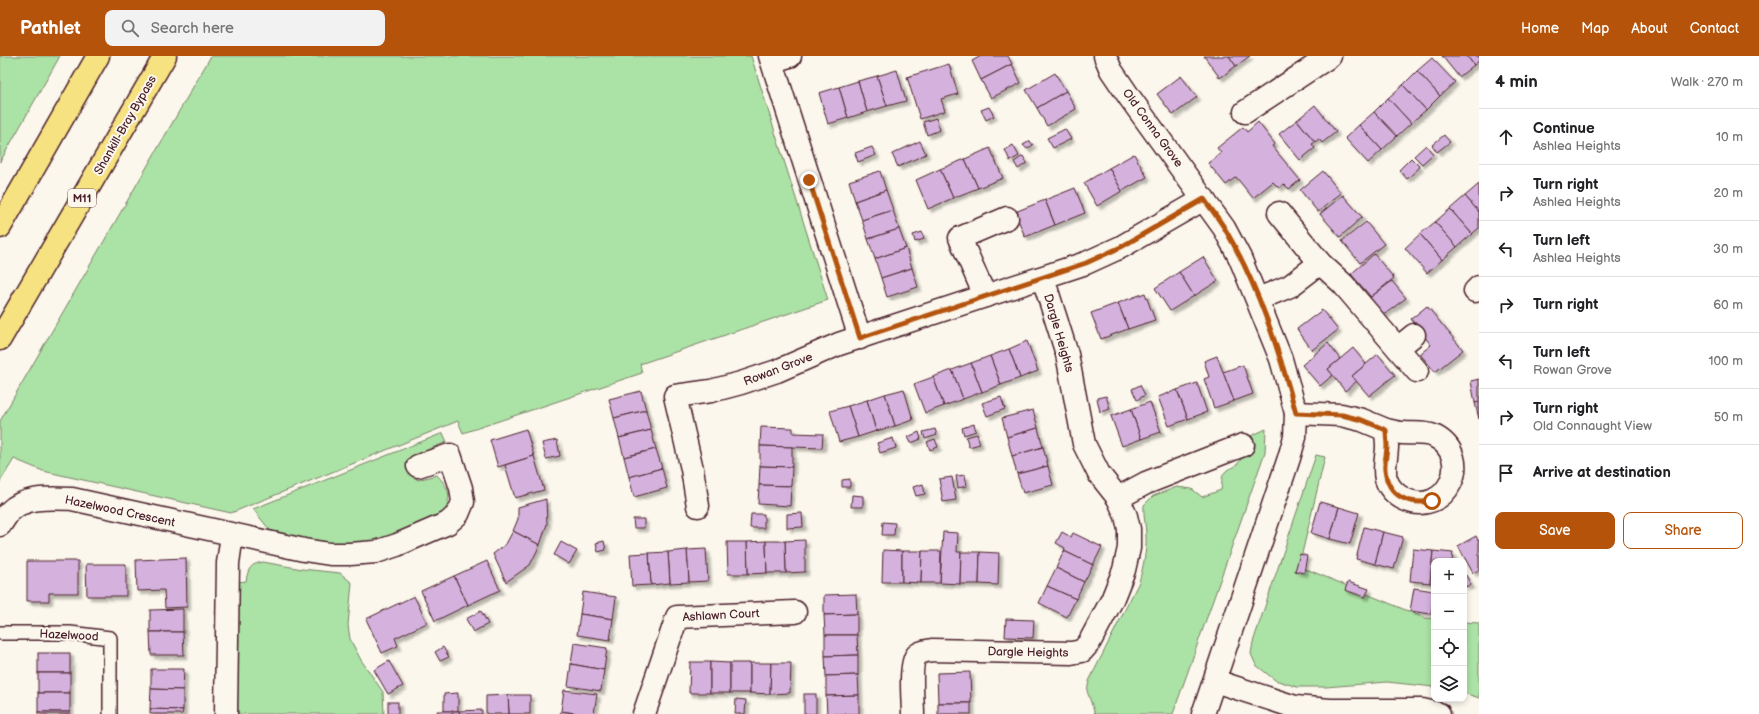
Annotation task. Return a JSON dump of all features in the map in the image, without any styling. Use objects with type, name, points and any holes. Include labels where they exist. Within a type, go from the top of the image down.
[{"type":"highway","points":[[0,227],[98,56]]},
{"type":"highway","name":"Shankill-Bray Bypass","points":[[0,339],[165,56]]},
{"type":"street","name":"Old Conna Grove","points":[[1105,56],[1130,98],[1224,228],[1240,258],[1258,299],[1281,360],[1296,413],[1295,437],[1289,458],[1203,714]]},
{"type":"street","points":[[1245,112],[1330,56]]},
{"type":"street","points":[[777,58],[860,338]]},
{"type":"street","name":"Rowan Grove","points":[[698,506],[692,470],[675,396],[712,391],[741,383],[860,338],[1086,263],[1121,247],[1204,199]]},
{"type":"street","points":[[1279,213],[1320,263],[1406,341],[1417,371]]},
{"type":"street","points":[[985,296],[960,238],[1007,218]]},
{"type":"street","points":[[1258,299],[1290,286],[1320,263]]},
{"type":"street","name":"Dargle Heights","points":[[913,714],[913,666],[917,655],[924,651],[932,650],[1072,653],[1082,651],[1089,643],[1112,600],[1124,570],[1129,548],[1129,529],[1126,516],[1118,498],[1098,474],[1084,444],[1067,354],[1043,278]]},
{"type":"street","points":[[1296,413],[1342,415],[1362,420],[1386,430]]},
{"type":"street","points":[[1118,498],[1146,483],[1243,445]]},
{"type":"street","name":"Hazelwood Crescent","points":[[5,518],[22,503],[47,497],[72,499],[232,535],[330,554],[376,552],[397,545],[448,523],[458,514],[463,502],[462,488],[450,455],[418,466]]},
{"type":"street","points":[[226,714],[228,563],[232,535]]},
{"type":"street","name":"Ashlawn Court","points":[[644,714],[678,616],[795,612]]},
{"type":"street","points":[[1215,681],[1295,707],[1330,710],[1422,710],[1439,714]]},
{"type":"lane","name":"Hazelwood","points":[[0,634],[70,633],[110,638],[110,714]]},
{"type":"green space","points":[[0,56],[60,56],[0,162]]},
{"type":"green space","points":[[211,56],[751,56],[828,300],[640,364],[642,373],[463,433],[458,421],[231,513],[43,471],[14,459],[0,482],[0,421]]},
{"type":"green space","points":[[1266,429],[1265,452],[1173,714],[1095,714],[1087,691],[1089,681],[1139,582],[1146,547],[1144,505],[1153,496],[1177,487],[1192,489],[1202,497],[1221,490],[1222,478],[1224,474],[1227,470],[1234,467],[1240,461],[1242,448],[1240,441]]},
{"type":"green space","points":[[443,433],[447,442],[412,456],[417,480],[437,475],[445,484],[449,497],[444,513],[380,540],[345,546],[272,533],[253,509]]},
{"type":"green space","points":[[1316,455],[1325,457],[1299,566],[1425,618],[1431,619],[1431,687],[1387,682],[1326,687],[1297,687],[1275,680],[1256,665],[1251,654],[1253,642]]},
{"type":"green space","points":[[263,562],[302,569],[340,573],[352,583],[348,625],[350,639],[361,660],[383,692],[384,714],[237,714],[238,582],[246,581],[250,568],[255,564]]},
{"type":"green space","points":[[1467,622],[1479,623],[1479,698],[1467,694]]},
{"type":"building","points":[[981,56],[1008,56],[1012,64],[981,80],[972,61]]},
{"type":"building","points":[[1204,56],[1229,56],[1236,66],[1220,78]]},
{"type":"building","points":[[1229,56],[1250,56],[1236,66]]},
{"type":"building","points":[[1442,56],[1467,56],[1474,65],[1459,77]]},
{"type":"building","points":[[1467,56],[1479,56],[1479,61],[1474,65]]},
{"type":"building","points":[[1432,58],[1455,82],[1440,96],[1417,71]]},
{"type":"building","points":[[949,64],[958,94],[941,99],[945,111],[920,119],[907,77]]},
{"type":"building","points":[[1012,64],[1021,83],[991,98],[981,80]]},
{"type":"building","points":[[897,70],[906,101],[887,106],[877,76]]},
{"type":"building","points":[[1417,71],[1440,96],[1426,110],[1403,85]]},
{"type":"building","points":[[1055,73],[1066,91],[1037,108],[1026,90]]},
{"type":"building","points":[[877,76],[887,106],[867,112],[858,81]]},
{"type":"building","points":[[1181,76],[1197,97],[1173,115],[1157,94]]},
{"type":"building","points":[[858,81],[867,112],[848,118],[839,87]]},
{"type":"building","points":[[1403,85],[1426,110],[1411,123],[1388,98]]},
{"type":"building","points":[[839,87],[848,118],[828,124],[819,93]]},
{"type":"building","points":[[1066,91],[1076,109],[1047,126],[1037,108]]},
{"type":"building","points":[[1388,98],[1411,123],[1397,136],[1374,112]]},
{"type":"building","points":[[1315,105],[1336,132],[1322,143],[1319,139],[1315,142],[1297,120]]},
{"type":"building","points":[[989,107],[994,116],[986,120],[981,110]]},
{"type":"building","points":[[1374,112],[1397,136],[1382,150],[1359,125]]},
{"type":"building","points":[[936,118],[940,130],[927,135],[923,122]]},
{"type":"building","points":[[1297,120],[1315,142],[1312,144],[1315,148],[1300,160],[1279,134]]},
{"type":"building","points":[[1258,122],[1275,144],[1272,146],[1300,180],[1289,189],[1284,184],[1279,188],[1273,182],[1253,198],[1236,177],[1226,185],[1208,163],[1221,153],[1217,148],[1243,127],[1247,132]]},
{"type":"building","points":[[1359,125],[1382,150],[1368,163],[1345,138]]},
{"type":"building","points":[[1065,129],[1071,139],[1053,148],[1047,138]]},
{"type":"building","points":[[1444,135],[1450,142],[1437,152],[1432,145]]},
{"type":"building","points":[[920,141],[926,154],[898,167],[892,154]]},
{"type":"building","points":[[1030,141],[1033,145],[1027,149],[1023,145]]},
{"type":"building","points":[[1013,145],[1019,156],[1010,161],[1005,150]]},
{"type":"building","points":[[1426,145],[1433,154],[1422,164],[1414,156]]},
{"type":"building","points":[[872,147],[876,155],[858,162],[855,153]]},
{"type":"building","points":[[990,148],[1003,178],[978,188],[965,159]]},
{"type":"building","points":[[1134,154],[1147,177],[1122,191],[1109,168]]},
{"type":"building","points":[[1023,156],[1027,163],[1018,169],[1014,162]]},
{"type":"building","points":[[1411,158],[1420,167],[1407,179],[1399,170]]},
{"type":"building","points":[[965,159],[978,188],[953,198],[940,169]]},
{"type":"building","points":[[1109,168],[1122,191],[1097,206],[1084,183]]},
{"type":"building","points":[[940,169],[953,198],[928,209],[916,180]]},
{"type":"building","points":[[880,171],[886,190],[855,201],[849,181]]},
{"type":"building","points":[[1323,171],[1341,193],[1318,212],[1300,190]]},
{"type":"building","points":[[1479,184],[1479,212],[1465,196]]},
{"type":"building","points":[[1075,188],[1085,213],[1055,225],[1045,200]]},
{"type":"building","points":[[886,190],[893,210],[862,220],[855,201]]},
{"type":"building","points":[[1343,195],[1362,217],[1340,237],[1320,214]]},
{"type":"building","points":[[1465,196],[1479,212],[1479,228],[1472,234],[1450,209]]},
{"type":"building","points":[[1045,200],[1055,225],[1025,237],[1015,212]]},
{"type":"building","points":[[1450,209],[1472,234],[1457,247],[1435,222]]},
{"type":"building","points":[[893,210],[899,229],[868,239],[862,220]]},
{"type":"building","points":[[1366,222],[1384,244],[1360,263],[1342,241]]},
{"type":"building","points":[[1435,222],[1457,247],[1442,260],[1420,234]]},
{"type":"building","points":[[899,229],[906,248],[875,259],[868,239]]},
{"type":"building","points":[[922,232],[924,239],[915,242],[913,235]]},
{"type":"building","points":[[1420,234],[1442,260],[1427,273],[1405,248]]},
{"type":"building","points":[[906,248],[912,268],[881,278],[875,259]]},
{"type":"building","points":[[1374,254],[1394,278],[1371,297],[1351,274]]},
{"type":"building","points":[[1203,257],[1218,281],[1194,296],[1179,272]]},
{"type":"building","points":[[912,268],[918,287],[887,297],[881,278]]},
{"type":"building","points":[[1179,272],[1194,296],[1170,311],[1155,288]]},
{"type":"building","points":[[1392,281],[1406,298],[1381,317],[1367,300]]},
{"type":"building","points":[[1145,293],[1155,320],[1128,329],[1118,303]]},
{"type":"building","points":[[1118,303],[1128,329],[1101,339],[1091,313]]},
{"type":"building","points":[[1427,306],[1463,350],[1435,372],[1420,354],[1431,345],[1411,319]]},
{"type":"building","points":[[1322,310],[1338,330],[1312,350],[1297,329]]},
{"type":"building","points":[[1027,341],[1038,371],[1020,378],[1009,349]]},
{"type":"building","points":[[1328,343],[1340,359],[1328,369],[1333,375],[1320,386],[1302,365]]},
{"type":"building","points":[[1353,348],[1366,364],[1352,376],[1357,381],[1345,391],[1328,369]]},
{"type":"building","points":[[1009,349],[1020,378],[1001,385],[990,356]]},
{"type":"building","points":[[1378,354],[1395,375],[1369,396],[1352,376]]},
{"type":"building","points":[[990,356],[1001,385],[982,392],[971,363]]},
{"type":"building","points":[[1217,356],[1234,401],[1214,408],[1204,379],[1209,377],[1204,361]]},
{"type":"building","points":[[971,363],[982,392],[963,399],[952,370]]},
{"type":"building","points":[[1243,365],[1253,394],[1234,401],[1223,372]]},
{"type":"building","points":[[952,370],[963,399],[944,406],[933,377]]},
{"type":"building","points":[[933,377],[944,406],[925,413],[914,384]]},
{"type":"building","points":[[1479,379],[1479,402],[1475,403],[1471,381]]},
{"type":"building","points":[[1197,383],[1207,412],[1188,419],[1177,390]]},
{"type":"building","points":[[1140,385],[1145,395],[1137,400],[1132,389]]},
{"type":"building","points":[[904,389],[913,420],[895,426],[885,394]]},
{"type":"building","points":[[1177,390],[1188,419],[1169,426],[1158,397]]},
{"type":"building","points":[[641,391],[646,410],[614,418],[609,399]]},
{"type":"building","points":[[885,394],[895,426],[876,431],[867,400]]},
{"type":"building","points":[[1106,396],[1110,409],[1100,412],[1097,398]]},
{"type":"building","points":[[1001,397],[1005,409],[987,416],[982,403]]},
{"type":"building","points":[[867,400],[876,431],[858,437],[848,406]]},
{"type":"building","points":[[1150,402],[1161,432],[1141,439],[1131,409]]},
{"type":"building","points":[[1479,402],[1479,419],[1475,403]]},
{"type":"building","points":[[848,406],[858,437],[839,442],[830,411]]},
{"type":"building","points":[[1131,409],[1141,439],[1122,446],[1111,416]]},
{"type":"building","points":[[646,410],[651,430],[619,438],[614,418]]},
{"type":"building","points":[[1033,410],[1038,428],[1007,437],[1002,418]]},
{"type":"building","points":[[974,424],[976,431],[964,435],[962,428]]},
{"type":"building","points":[[761,427],[793,428],[793,433],[823,434],[822,448],[760,446]]},
{"type":"building","points":[[1038,428],[1043,447],[1012,456],[1007,437]]},
{"type":"building","points":[[526,429],[534,456],[498,467],[490,440]]},
{"type":"building","points":[[935,429],[937,435],[925,439],[923,432]]},
{"type":"building","points":[[651,430],[656,449],[624,457],[619,438]]},
{"type":"building","points":[[919,432],[921,439],[911,443],[908,437]]},
{"type":"building","points":[[977,434],[980,444],[969,447],[966,437]]},
{"type":"building","points":[[893,438],[896,448],[880,453],[877,443]]},
{"type":"building","points":[[935,439],[938,447],[930,450],[927,442]]},
{"type":"building","points":[[557,440],[560,456],[546,459],[542,443]]},
{"type":"building","points":[[760,446],[792,447],[792,467],[760,466]]},
{"type":"building","points":[[1043,447],[1048,466],[1017,474],[1012,456]]},
{"type":"building","points":[[656,449],[662,468],[629,477],[624,457]]},
{"type":"building","points":[[534,456],[544,490],[515,498],[505,465]]},
{"type":"building","points":[[760,466],[792,467],[791,486],[759,485]]},
{"type":"building","points":[[1048,466],[1053,485],[1023,493],[1017,474]]},
{"type":"building","points":[[662,468],[667,488],[634,497],[629,477]]},
{"type":"building","points":[[965,475],[967,486],[958,488],[956,476]]},
{"type":"building","points":[[952,477],[956,500],[943,502],[939,479]]},
{"type":"building","points":[[850,479],[850,487],[842,487],[842,480]]},
{"type":"building","points":[[923,484],[925,494],[916,496],[913,487]]},
{"type":"building","points":[[759,485],[791,486],[790,506],[758,504]]},
{"type":"building","points":[[852,495],[863,496],[863,507],[851,507]]},
{"type":"building","points":[[546,499],[547,524],[540,545],[513,531],[518,519],[518,507]]},
{"type":"building","points":[[1320,502],[1339,507],[1330,539],[1311,533]]},
{"type":"building","points":[[1339,507],[1359,513],[1350,544],[1330,539]]},
{"type":"building","points":[[802,513],[803,527],[787,528],[787,514]]},
{"type":"building","points":[[751,514],[764,514],[764,528],[750,528]]},
{"type":"building","points":[[633,519],[644,519],[644,528],[634,528]]},
{"type":"building","points":[[883,522],[895,523],[894,535],[882,535]]},
{"type":"building","points":[[1364,527],[1383,532],[1375,564],[1356,559]]},
{"type":"building","points":[[513,531],[540,545],[530,565],[506,582],[493,554],[506,544]]},
{"type":"building","points":[[943,532],[958,533],[957,552],[961,552],[960,584],[940,583]]},
{"type":"building","points":[[1062,532],[1071,537],[1073,533],[1102,547],[1093,565],[1064,551],[1065,548],[1056,543]]},
{"type":"building","points":[[1383,532],[1403,537],[1394,569],[1375,564]]},
{"type":"building","points":[[1476,536],[1479,542],[1479,570],[1473,573],[1467,562],[1467,558],[1465,558],[1458,546]]},
{"type":"building","points":[[805,540],[805,572],[786,573],[785,541]]},
{"type":"building","points":[[604,541],[606,550],[598,552],[596,543]]},
{"type":"building","points":[[766,541],[767,573],[748,574],[747,542]]},
{"type":"building","points":[[766,541],[785,541],[786,573],[767,573]]},
{"type":"building","points":[[561,542],[577,551],[569,564],[554,555]]},
{"type":"building","points":[[727,542],[747,542],[748,574],[728,574]]},
{"type":"building","points":[[706,549],[708,581],[689,582],[687,550]]},
{"type":"building","points":[[1413,549],[1433,551],[1432,558],[1431,558],[1430,583],[1410,581]]},
{"type":"building","points":[[687,550],[689,582],[670,583],[668,552]]},
{"type":"building","points":[[883,550],[902,551],[902,582],[882,582]]},
{"type":"building","points":[[902,551],[922,551],[921,583],[902,582]]},
{"type":"building","points":[[922,551],[941,551],[940,583],[921,583]]},
{"type":"building","points":[[1064,551],[1093,565],[1084,582],[1056,568]]},
{"type":"building","points":[[1433,551],[1453,553],[1452,558],[1432,558]]},
{"type":"building","points":[[668,552],[670,583],[651,585],[649,553]]},
{"type":"building","points":[[961,552],[980,552],[979,584],[960,584]]},
{"type":"building","points":[[980,552],[999,553],[998,585],[979,584]]},
{"type":"building","points":[[649,553],[651,585],[632,586],[630,554]]},
{"type":"building","points":[[1300,554],[1307,556],[1304,573],[1295,571]]},
{"type":"building","points":[[186,558],[187,607],[165,608],[164,590],[137,591],[136,560]]},
{"type":"building","points":[[27,561],[78,561],[78,593],[49,593],[49,601],[27,601]]},
{"type":"building","points":[[487,561],[500,590],[468,605],[454,576]]},
{"type":"building","points":[[86,564],[126,564],[126,596],[87,596]]},
{"type":"building","points":[[1056,568],[1084,582],[1076,599],[1047,586]]},
{"type":"building","points":[[454,576],[468,605],[435,621],[421,591]]},
{"type":"building","points":[[1467,577],[1471,585],[1467,586]]},
{"type":"building","points":[[1348,582],[1369,589],[1365,597],[1345,590]]},
{"type":"building","points":[[1047,586],[1076,599],[1067,617],[1039,603]]},
{"type":"building","points":[[1414,588],[1431,591],[1431,614],[1410,611]]},
{"type":"building","points":[[583,592],[616,597],[613,619],[580,614]]},
{"type":"building","points":[[856,594],[857,614],[824,615],[824,595]]},
{"type":"building","points":[[414,596],[427,623],[395,638],[398,646],[382,653],[366,619]]},
{"type":"building","points":[[183,609],[183,632],[150,632],[150,610]]},
{"type":"building","points":[[481,611],[488,624],[473,632],[466,619]]},
{"type":"building","points":[[580,614],[613,619],[610,640],[577,635]]},
{"type":"building","points":[[857,614],[857,635],[825,635],[824,615]]},
{"type":"building","points":[[1006,619],[1034,620],[1033,638],[1005,637]]},
{"type":"building","points":[[150,632],[183,632],[184,655],[151,655]]},
{"type":"building","points":[[825,635],[857,635],[858,655],[825,656]]},
{"type":"building","points":[[574,643],[607,648],[604,670],[571,664]]},
{"type":"building","points":[[443,647],[449,657],[440,661],[435,652]]},
{"type":"building","points":[[38,653],[70,653],[70,673],[38,673]]},
{"type":"building","points":[[858,655],[858,675],[826,676],[825,656]]},
{"type":"building","points":[[389,661],[403,686],[388,694],[374,670]]},
{"type":"building","points":[[690,662],[710,662],[710,693],[689,693]]},
{"type":"building","points":[[710,662],[730,663],[730,693],[710,693]]},
{"type":"building","points":[[730,663],[750,663],[750,693],[730,693]]},
{"type":"building","points":[[750,663],[771,663],[770,694],[750,693]]},
{"type":"building","points":[[771,663],[791,663],[790,693],[770,694]]},
{"type":"building","points":[[571,664],[604,670],[601,691],[568,686]]},
{"type":"building","points":[[151,669],[184,669],[183,690],[151,689]]},
{"type":"building","points":[[970,672],[971,703],[938,703],[937,673]]},
{"type":"building","points":[[38,673],[70,673],[70,693],[38,693]]},
{"type":"building","points":[[858,675],[859,695],[826,696],[826,676]]},
{"type":"building","points":[[151,689],[183,690],[183,710],[150,709]]},
{"type":"building","points":[[564,690],[597,694],[594,714],[561,711]]},
{"type":"building","points":[[38,693],[70,693],[70,712],[38,712]]},
{"type":"building","points":[[458,693],[458,711],[444,711],[444,694]]},
{"type":"building","points":[[804,694],[816,694],[816,714],[804,714]]},
{"type":"building","points":[[508,695],[530,695],[530,714],[509,714]]},
{"type":"building","points":[[508,695],[509,714],[486,714],[486,696]]},
{"type":"building","points":[[859,695],[859,714],[827,714],[826,696]]},
{"type":"building","points":[[736,699],[746,700],[745,714],[735,714]]},
{"type":"building","points":[[388,702],[398,702],[398,714],[388,714]]},
{"type":"building","points":[[938,703],[971,703],[971,714],[938,714]]},
{"type":"building","points":[[150,709],[183,710],[182,714],[150,714]]},
{"type":"building","points":[[482,710],[482,714],[460,714],[459,711]]},
{"type":"building","points":[[437,711],[459,711],[460,714],[438,714]]},
{"type":"building","points":[[561,711],[581,714],[560,714]]},
{"type":"building","points":[[38,712],[70,712],[70,714],[38,714]]},
{"type":"route","points":[[809,180],[860,338],[1086,263],[1121,247],[1204,199],[1224,228],[1240,258],[1258,299],[1281,360],[1296,413],[1342,415],[1362,420],[1386,430],[1387,445],[1384,469],[1386,480],[1392,490],[1400,497],[1410,502],[1421,503],[1432,501]]}]
